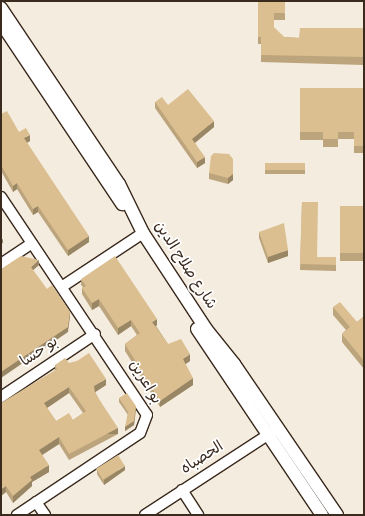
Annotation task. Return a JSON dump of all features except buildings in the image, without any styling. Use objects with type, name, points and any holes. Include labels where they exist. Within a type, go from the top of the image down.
[{"type":"street","name":"شارع صلاح الدين","points":[[1,8],[119,184],[140,235]]},
{"type":"street","name":"شارع صلاح الدين","points":[[1,23],[116,195],[140,235],[273,431],[337,515]]},
{"type":"street","name":"بو اعرين","points":[[1,197],[145,408],[147,422],[140,433],[17,515]]},
{"type":"street","points":[[63,286],[140,235]]},
{"type":"street","points":[[1,264],[32,243]]},
{"type":"street","name":"بو حسا","points":[[1,397],[95,334]]},
{"type":"street","name":"شارع صلاح الدين","points":[[273,431],[322,515]]},
{"type":"street","name":"الحصباه","points":[[145,515],[273,431]]},
{"type":"street","points":[[182,490],[198,515]]},
{"type":"street","points":[[36,502],[45,515]]}]
